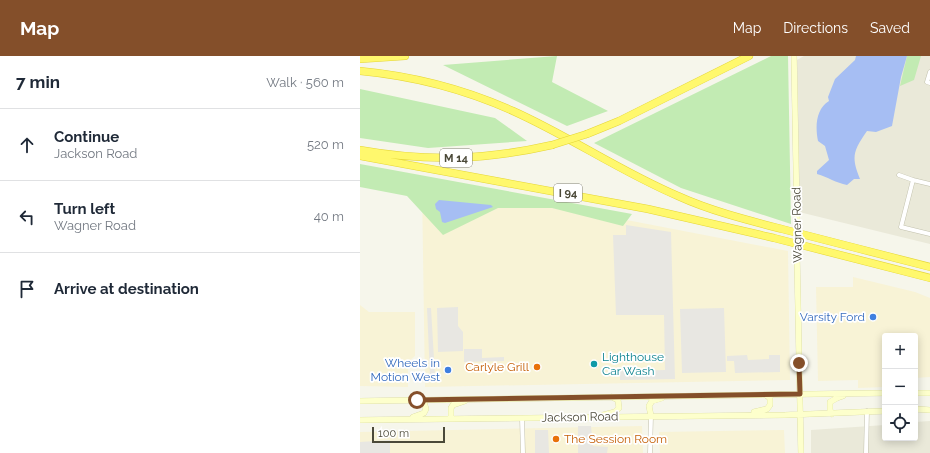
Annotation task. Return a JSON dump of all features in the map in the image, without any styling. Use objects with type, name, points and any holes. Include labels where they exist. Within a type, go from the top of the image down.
[{"type":"highway","points":[[360,59],[406,56]]},
{"type":"highway","name":"M 14","points":[[360,150],[411,158],[446,159],[490,156],[552,145],[587,134],[619,121],[749,56]]},
{"type":"highway","points":[[360,71],[387,74],[436,83],[490,101],[556,133],[647,183],[704,206],[774,227],[930,267]]},
{"type":"highway","name":"I 94","points":[[360,156],[648,209],[774,238],[928,278]]},
{"type":"main road","name":"Wagner Road","points":[[794,56],[801,453]]},
{"type":"main road","points":[[918,393],[930,393]]},
{"type":"main road","name":"Jackson Road","points":[[360,401],[855,394]]},
{"type":"main road","points":[[832,414],[829,406],[832,400],[855,394],[882,394]]},
{"type":"main road","points":[[738,415],[767,409],[770,402],[766,395]]},
{"type":"main road","points":[[651,416],[648,410],[652,401],[674,396]]},
{"type":"main road","points":[[592,417],[618,410],[618,400],[612,397]]},
{"type":"main road","points":[[451,418],[451,408],[453,405],[473,399]]},
{"type":"main road","points":[[403,419],[424,413],[426,405],[421,400]]},
{"type":"main road","points":[[918,409],[930,410]]},
{"type":"main road","name":"Jackson Road","points":[[360,420],[800,415],[882,410]]},
{"type":"street","points":[[930,72],[927,82],[930,83]]},
{"type":"street","points":[[899,175],[930,184]]},
{"type":"street","points":[[913,180],[901,227],[930,234]]},
{"type":"street","points":[[866,453],[867,411]]},
{"type":"street","points":[[650,453],[651,416]]},
{"type":"street","points":[[522,418],[523,453]]},
{"type":"shaded area","points":[[804,56],[930,56],[930,244],[799,212],[797,60]]},
{"type":"shaded area","points":[[422,188],[611,217],[788,251],[790,380],[425,387]]},
{"type":"shaded area","points":[[626,225],[671,232],[675,379],[620,380],[620,371],[665,370],[664,315],[616,315],[613,235],[626,235]]},
{"type":"shaded area","name":"Varsity Ford","points":[[853,277],[915,292],[930,298],[930,377],[918,378],[918,333],[882,333],[882,387],[858,388],[858,380],[818,381],[816,287],[853,287]]},
{"type":"shaded area","points":[[360,305],[369,312],[415,312],[415,356],[408,362],[408,387],[360,386]]},
{"type":"shaded area","points":[[458,307],[458,326],[463,332],[463,351],[438,352],[437,308]]},
{"type":"shaded area","points":[[427,308],[431,308],[435,376],[430,376]]},
{"type":"shaded area","points":[[724,308],[726,372],[682,373],[680,309]]},
{"type":"shaded area","points":[[464,349],[482,349],[482,358],[504,357],[504,361],[464,362]]},
{"type":"shaded area","points":[[747,355],[748,360],[769,359],[769,355],[780,355],[780,372],[735,373],[734,361],[727,361],[727,356]]},
{"type":"shaded area","points":[[930,421],[930,453],[811,453],[811,430],[882,425],[882,441],[918,441],[918,422]]},
{"type":"shaded area","points":[[578,426],[591,426],[593,446],[608,447],[607,453],[578,453]]},
{"type":"shaded area","points":[[642,426],[643,453],[360,453],[360,432]]},
{"type":"shaded area","points":[[535,430],[548,430],[549,453],[535,453]]},
{"type":"shaded area","points":[[784,430],[785,453],[660,453],[659,432]]},
{"type":"shaded area","points":[[390,440],[390,453],[360,453],[360,442]]},
{"type":"green space","points":[[557,56],[552,82],[608,111],[567,126],[443,65]]},
{"type":"green space","points":[[771,56],[788,56],[791,224],[681,188],[594,143]]},
{"type":"green space","points":[[907,56],[921,56],[914,80],[900,86]]},
{"type":"green space","points":[[360,89],[495,118],[527,141],[428,148],[360,138]]},
{"type":"green space","points":[[360,164],[632,214],[623,226],[552,208],[498,208],[443,235],[407,196],[360,187]]},
{"type":"water","points":[[856,56],[907,56],[901,77],[892,126],[876,132],[867,131],[856,149],[855,154],[855,165],[860,179],[854,179],[847,185],[817,174],[817,171],[829,160],[825,146],[818,141],[817,124],[821,109],[829,101],[828,97],[835,79],[855,60]]},
{"type":"water","points":[[439,200],[491,205],[493,207],[445,223],[442,222],[440,212],[436,209],[435,204]]},
{"type":"place","name":"Varsity Ford","points":[[873,317]]},
{"type":"place","name":"Lighthouse Car Wash","points":[[594,364]]},
{"type":"place","name":"Carlyle Grill","points":[[537,367]]},
{"type":"place","name":"Wheels in Motion West","points":[[448,370]]},
{"type":"place","name":"The Session Room","points":[[556,439]]},
{"type":"route","points":[[417,400],[800,394],[799,363]]}]
